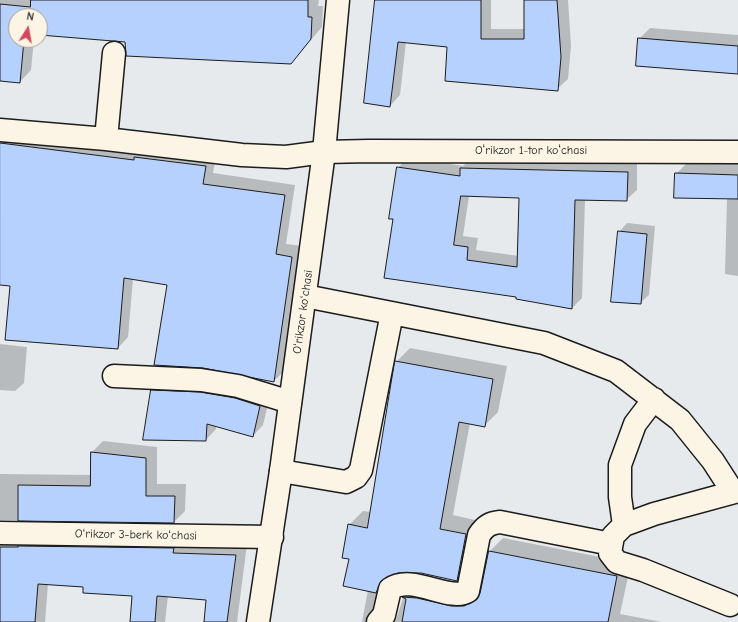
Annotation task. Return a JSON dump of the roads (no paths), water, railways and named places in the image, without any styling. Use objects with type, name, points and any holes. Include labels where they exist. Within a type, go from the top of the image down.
[{"type":"street","name":"Oʻrikzor koʻchasi","points":[[258,622],[272,537],[324,152],[338,0]]},
{"type":"street","points":[[106,139],[114,53]]},
{"type":"street","name":"Oʻrikzor 1-tor koʻchasi","points":[[0,130],[106,139],[242,155],[286,157],[324,152],[738,152]]},
{"type":"street","points":[[305,296],[544,343],[616,371],[680,420],[736,491],[654,514],[624,525],[613,536],[610,553],[617,562],[643,570],[730,605]]},
{"type":"street","points":[[281,471],[346,482],[356,477],[361,470],[392,313]]},
{"type":"street","points":[[114,376],[202,380],[238,386],[290,402]]},
{"type":"street","points":[[624,525],[620,497],[620,465],[635,424],[654,399]]},
{"type":"street","points":[[378,622],[384,615],[390,589],[394,586],[406,584],[459,594],[468,591],[480,535],[484,528],[491,523],[500,522],[611,544]]},
{"type":"street","name":"Oʻrikzor 3-berk koʻchasi","points":[[0,533],[272,537]]}]
